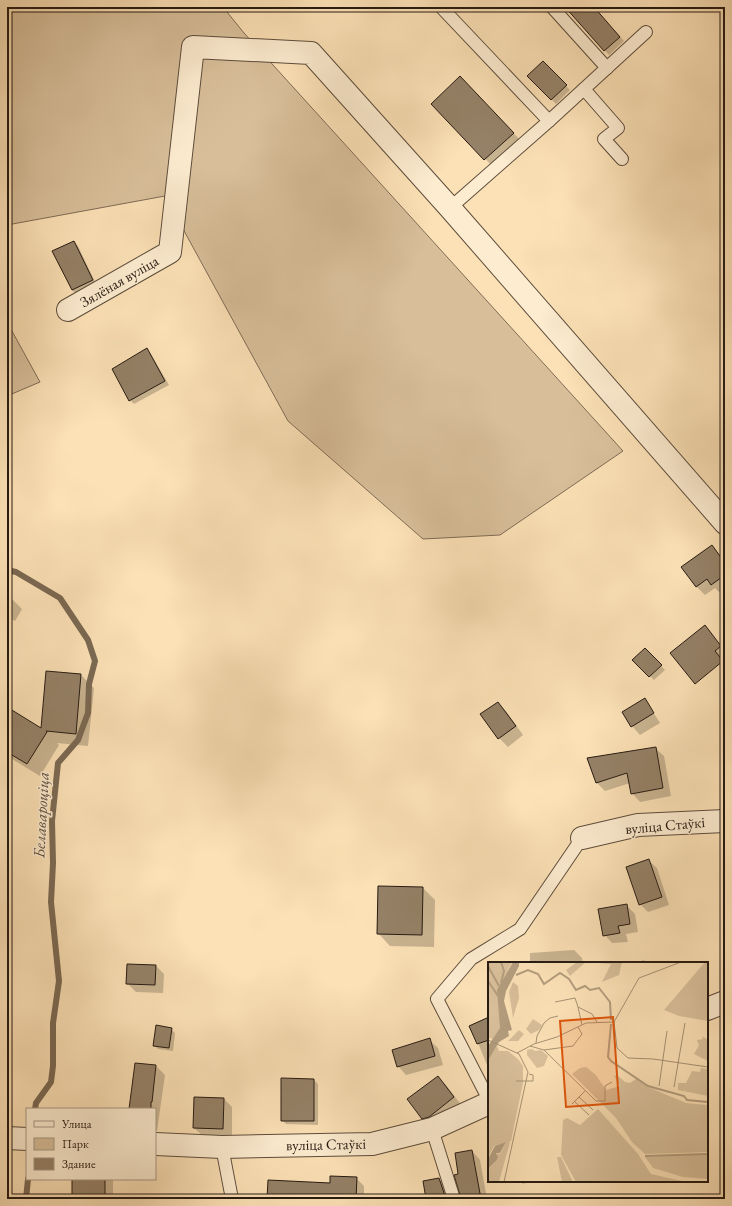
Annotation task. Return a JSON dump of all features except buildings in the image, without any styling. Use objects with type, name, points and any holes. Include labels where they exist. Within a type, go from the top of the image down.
[{"type":"street","name":"Зялёная вуліца","points":[[68,310],[170,252],[193,47],[311,53],[450,208]]},
{"type":"street","points":[[450,208],[725,523]]},
{"type":"street","name":"вуліца Стаўкі","points":[[582,838],[638,825],[725,821]]},
{"type":"street","points":[[708,1009],[725,1002]]},
{"type":"street","name":"вуліца Стаўкі","points":[[156,1144],[222,1146],[372,1144],[432,1129],[488,1103]]},
{"type":"street","points":[[7,1138],[26,1139]]},
{"type":"lane","points":[[440,7],[550,121]]},
{"type":"lane","points":[[552,7],[607,68]]},
{"type":"lane","points":[[450,208],[550,121],[646,32]]},
{"type":"lane","points":[[584,89],[618,128],[604,139],[622,159]]},
{"type":"lane","points":[[488,1098],[437,999],[471,959],[520,929],[582,838]]},
{"type":"lane","points":[[432,1129],[454,1199]]},
{"type":"lane","points":[[222,1146],[232,1199]]},
{"type":"green space","points":[[7,7],[223,7],[244,33],[623,451],[500,535],[423,539],[288,421],[165,196],[7,225]]},
{"type":"green space","points":[[7,322],[40,382],[7,396]]},
{"type":"waterway","name":"Белавароціца","points":[[7,570],[16,572],[60,598],[88,640],[95,661],[89,684],[88,713],[78,740],[58,763],[52,821],[53,863],[51,902],[59,981],[53,1023],[53,1066],[51,1082],[36,1103],[35,1108]]},
{"type":"waterway","name":"Белавароціца","points":[[26,1199],[28,1180]]}]
